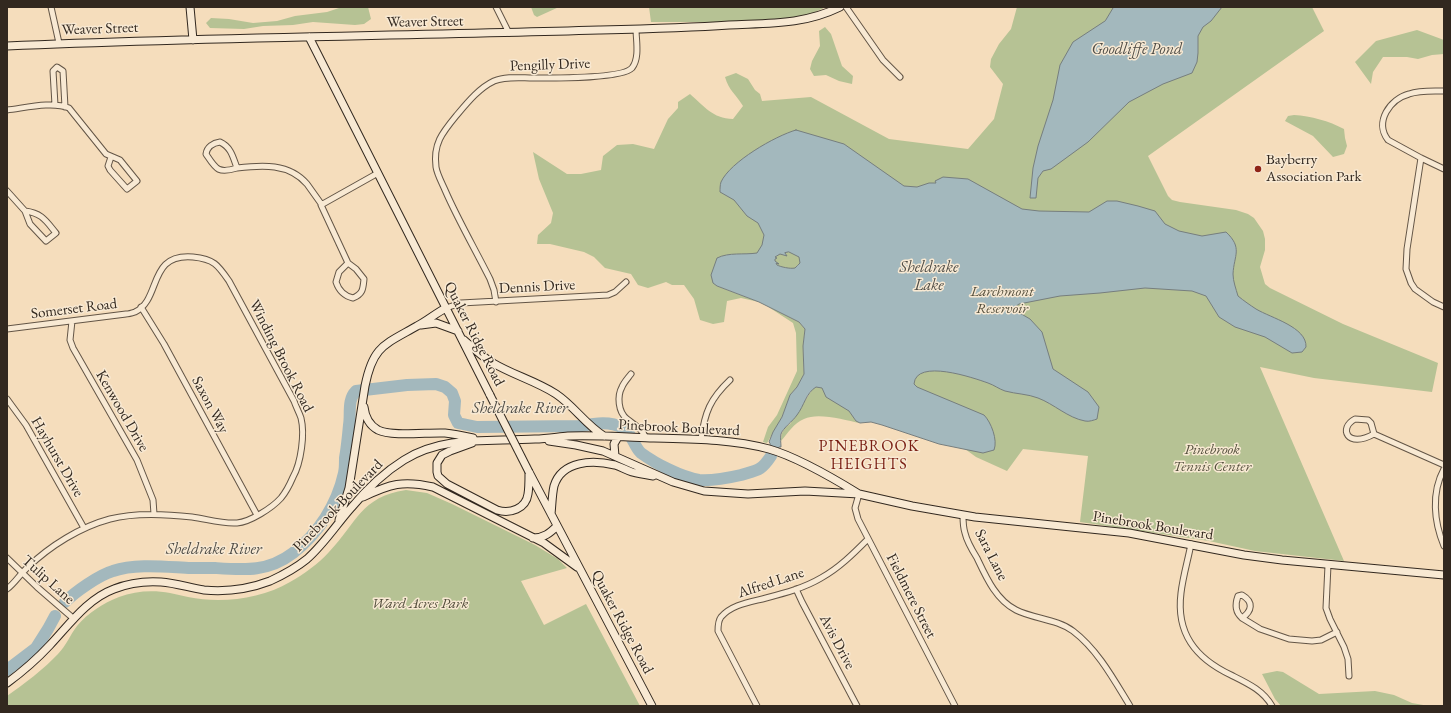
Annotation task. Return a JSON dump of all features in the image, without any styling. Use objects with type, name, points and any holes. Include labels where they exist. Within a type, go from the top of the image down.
[{"type":"street","points":[[51,7],[59,43]]},
{"type":"street","points":[[190,7],[193,40]]},
{"type":"street","points":[[496,7],[509,33]]},
{"type":"street","name":"Weaver Street","points":[[7,46],[59,43],[509,33],[788,22],[817,17],[840,7]]},
{"type":"street","points":[[846,7],[883,60],[900,77]]},
{"type":"street","name":"Pengilly Drive","points":[[496,302],[490,279],[450,201],[436,169],[436,151],[442,133],[468,102],[484,87],[499,79],[609,75],[629,70],[636,59],[636,29]]},
{"type":"street","name":"Quaker Ridge Road","points":[[309,37],[529,472],[652,706]]},
{"type":"street","points":[[56,105],[53,71],[57,67],[63,71],[65,107]]},
{"type":"street","points":[[1444,91],[1408,94],[1391,104],[1382,121],[1385,135],[1388,140],[1444,169]]},
{"type":"street","points":[[7,110],[56,105],[69,108],[106,154],[120,160],[137,181],[127,189],[110,170],[108,166],[110,157]]},
{"type":"street","points":[[237,168],[232,153],[224,144],[220,142],[214,143],[206,150],[206,154],[219,170],[228,171],[237,168],[260,165],[283,168],[290,171],[307,184],[322,205],[330,227],[348,263],[360,273],[364,279],[364,289],[360,295],[353,298],[345,296],[341,292],[336,282],[339,272],[348,263]]},
{"type":"street","points":[[1421,158],[1406,249],[1406,270],[1415,289],[1433,302],[1444,307]]},
{"type":"street","points":[[322,205],[378,173]]},
{"type":"street","points":[[7,191],[25,211],[30,224],[46,241],[56,233],[41,216],[33,212],[25,211]]},
{"type":"street","name":"Winding Brook Road","points":[[7,589],[41,555],[84,528],[116,517],[154,514],[192,517],[220,523],[238,523],[258,515],[280,499],[295,475],[300,460],[302,432],[301,419],[294,401],[229,281],[219,266],[209,260],[189,256],[180,257],[170,261],[164,266],[157,276],[149,297],[141,307]]},
{"type":"street","name":"Dennis Drive","points":[[446,308],[461,303],[608,295],[615,292],[626,282]]},
{"type":"street","name":"Somerset Road","points":[[7,329],[126,314],[135,312],[141,307]]},
{"type":"street","name":"Saxon Way","points":[[141,307],[164,344],[258,515]]},
{"type":"street","points":[[338,524],[349,488],[365,386],[370,364],[381,348],[390,341],[446,308]]},
{"type":"street","name":"Kenwood Drive","points":[[72,321],[70,340],[76,357],[120,428],[137,460],[153,500],[154,514]]},
{"type":"street","points":[[419,325],[436,323],[460,334],[492,363],[550,390],[564,400],[594,430],[605,437]]},
{"type":"street","points":[[631,374],[621,388],[619,400],[620,407],[624,416],[642,430],[646,438]]},
{"type":"street","points":[[701,439],[705,417],[711,403],[720,389],[730,380]]},
{"type":"street","name":"Hayhurst Drive","points":[[7,399],[26,425],[84,528]]},
{"type":"street","points":[[363,401],[368,421],[374,427],[382,431],[394,433],[446,433],[482,440]]},
{"type":"street","points":[[1355,419],[1364,419],[1371,423],[1374,434],[1362,440],[1354,440],[1349,438],[1347,430],[1351,421],[1355,419]]},
{"type":"street","points":[[1374,434],[1444,465]]},
{"type":"street","name":"Pinebrook Boulevard","points":[[7,683],[48,648],[82,610],[109,591],[142,582],[163,582],[194,588],[222,590],[240,589],[269,581],[291,570],[308,558],[323,543],[359,499],[390,469],[416,453],[447,443],[568,436],[701,439],[736,443],[776,452],[834,479],[859,494]]},
{"type":"street","points":[[615,456],[614,444],[618,437]]},
{"type":"street","name":"Pinebrook Boulevard","points":[[535,439],[586,446],[615,456],[689,487],[714,492],[748,494],[805,491],[859,494],[919,507],[988,519],[1094,529],[1145,536],[1262,558],[1444,575]]},
{"type":"street","points":[[482,440],[442,455],[437,463],[437,472],[443,482],[497,510],[507,512],[516,509],[526,500],[529,492],[529,472]]},
{"type":"street","points":[[551,514],[553,492],[557,480],[564,471],[578,463],[608,464],[631,472],[665,478]]},
{"type":"street","points":[[1444,469],[1437,488],[1436,511],[1437,527],[1444,546]]},
{"type":"street","points":[[359,499],[391,485],[408,483],[424,485],[440,490],[552,548],[579,568]]},
{"type":"street","name":"Fieldmere Street","points":[[859,494],[856,504],[856,512],[868,539],[955,706]]},
{"type":"street","name":"Sara Lane","points":[[963,515],[963,527],[966,539],[992,587],[1000,597],[1016,610],[1072,630],[1088,645],[1108,671],[1130,706]]},
{"type":"street","points":[[533,538],[547,535],[557,526]]},
{"type":"street","name":"Alfred Lane","points":[[757,706],[718,631],[719,620],[722,615],[744,603],[805,586],[834,570],[847,560],[868,539]]},
{"type":"street","points":[[1191,544],[1181,592],[1180,610],[1185,633],[1198,653],[1208,662],[1259,690],[1272,706]]},
{"type":"street","name":"Tulip Lane","points":[[7,558],[74,619]]},
{"type":"street","points":[[1328,565],[1326,608],[1344,646],[1348,658],[1349,676]]},
{"type":"street","name":"Avis Drive","points":[[796,589],[857,706]]},
{"type":"street","points":[[1242,618],[1260,629],[1289,639],[1312,641],[1321,640],[1337,632]]},
{"type":"green space","points":[[342,7],[368,7],[371,19],[364,24],[355,25],[313,22],[244,29],[210,28],[206,23],[211,18],[253,23],[277,21],[295,16],[327,12]]},
{"type":"green space","points":[[531,7],[559,7],[537,17],[534,15]]},
{"type":"green space","points":[[649,7],[826,7],[804,17],[734,22],[651,22]]},
{"type":"green space","name":"Larchmont Reservoir","points":[[1017,7],[1312,7],[1324,31],[1148,156],[1168,196],[1172,200],[1236,210],[1248,214],[1254,218],[1263,231],[1265,239],[1265,250],[1260,267],[1265,284],[1270,288],[1343,324],[1438,363],[1432,392],[1314,378],[1260,367],[1344,561],[1255,551],[1209,541],[1080,522],[1088,456],[1023,449],[1007,471],[976,457],[965,449],[849,410],[856,421],[860,423],[824,416],[810,417],[797,423],[781,441],[783,431],[790,424],[812,390],[812,330],[773,284],[717,286],[759,302],[741,298],[727,301],[724,322],[713,324],[700,320],[694,299],[684,285],[672,285],[666,282],[648,288],[638,285],[631,274],[605,268],[594,257],[584,252],[550,244],[537,244],[538,235],[551,223],[553,213],[539,179],[533,152],[567,174],[581,174],[601,170],[603,156],[617,145],[633,144],[654,149],[668,119],[678,108],[678,102],[690,94],[714,114],[733,119],[743,106],[731,89],[725,77],[736,73],[748,79],[755,90],[760,94],[762,101],[811,97],[889,139],[968,149],[994,119],[1003,84],[990,67],[991,59],[999,44],[1011,29]]},
{"type":"green space","points":[[825,27],[831,34],[842,66],[853,76],[852,84],[839,81],[826,75],[814,76],[810,69],[812,61],[820,46],[819,31]]},
{"type":"green space","points":[[1417,30],[1444,40],[1444,54],[1432,55],[1418,59],[1407,57],[1383,57],[1373,72],[1371,84],[1355,62],[1376,41]]},
{"type":"green space","points":[[1294,115],[1320,119],[1344,129],[1347,146],[1344,154],[1333,157],[1313,136],[1285,121],[1288,116]]},
{"type":"green space","points":[[767,306],[799,322],[805,329],[803,346],[804,374],[797,387],[790,395],[782,417],[767,443],[763,442],[768,427],[777,415],[797,371],[796,333],[793,323]]},
{"type":"green space","name":"Ward Acres Park","points":[[406,490],[427,493],[452,504],[535,545],[558,559],[567,568],[521,581],[544,625],[586,604],[640,706],[7,706],[7,696],[34,676],[53,659],[61,651],[81,621],[107,602],[131,593],[151,591],[172,593],[201,599],[227,600],[254,596],[279,588],[316,565],[369,505],[391,493]]},
{"type":"green space","points":[[1277,671],[1283,672],[1319,694],[1375,691],[1394,695],[1412,703],[1429,706],[1281,706],[1275,699],[1262,674]]},
{"type":"water","name":"Goodliffe Pond","points":[[1114,7],[1222,7],[1211,21],[1203,27],[1198,36],[1197,62],[1192,73],[1163,84],[1129,102],[1088,142],[1051,169],[1043,171],[1038,178],[1036,198],[1030,198],[1033,168],[1038,146],[1053,100],[1060,65],[1073,42],[1105,21]]},
{"type":"water","name":"Sheldrake Lake","points":[[796,130],[844,144],[904,186],[917,187],[929,183],[936,183],[935,181],[943,177],[968,179],[1022,209],[1039,211],[1089,212],[1107,201],[1117,201],[1155,211],[1165,224],[1179,231],[1202,236],[1226,232],[1236,247],[1233,274],[1238,296],[1256,309],[1295,329],[1305,340],[1306,347],[1302,352],[1292,353],[1265,337],[1235,327],[1219,317],[1206,296],[1192,291],[1145,288],[1060,296],[1019,304],[1015,307],[1018,312],[1030,319],[1042,332],[1053,369],[1088,392],[1099,407],[1097,419],[1085,421],[1073,417],[1034,397],[1005,391],[971,377],[946,372],[924,372],[917,376],[914,384],[917,387],[984,415],[993,431],[995,441],[994,450],[983,453],[939,444],[871,422],[860,423],[856,421],[849,411],[826,397],[822,388],[816,387],[807,396],[797,415],[782,432],[781,447],[779,447],[774,455],[771,456],[769,442],[773,432],[782,417],[790,395],[797,387],[804,374],[803,346],[805,329],[799,322],[759,302],[717,286],[713,283],[711,275],[717,258],[732,254],[757,253],[762,245],[764,235],[758,223],[747,216],[734,200],[720,192],[721,182],[726,174],[743,158],[765,144]],"holes":[[[789,252],[799,257],[800,263],[795,268],[779,266],[776,263],[779,264],[775,261],[777,258],[775,257],[780,254],[787,256],[785,253]]]},
{"type":"waterway","name":"Sheldrake River","points":[[65,602],[94,580],[107,573],[122,569],[141,566],[246,569],[265,567],[274,564],[293,553],[311,537],[318,528],[337,496],[344,471],[350,421],[350,403],[356,391],[407,385],[436,384],[445,387],[452,393],[455,401],[454,415],[458,423],[477,427],[582,426],[603,423],[613,424],[626,430],[641,453],[647,457],[661,466],[699,480],[726,478],[755,471],[762,467],[771,456]]},
{"type":"waterway","name":"Sheldrake River","points":[[7,670],[36,648],[55,616]]},
{"type":"place","name":"Bayberry Association Park","points":[[1258,169]]},
{"type":"district","name":"PINEBROOK HEIGHTS","points":[[869,456]]},
{"type":"park label","name":"Pinebrook Tennis Center","points":[[1212,458]]}]
